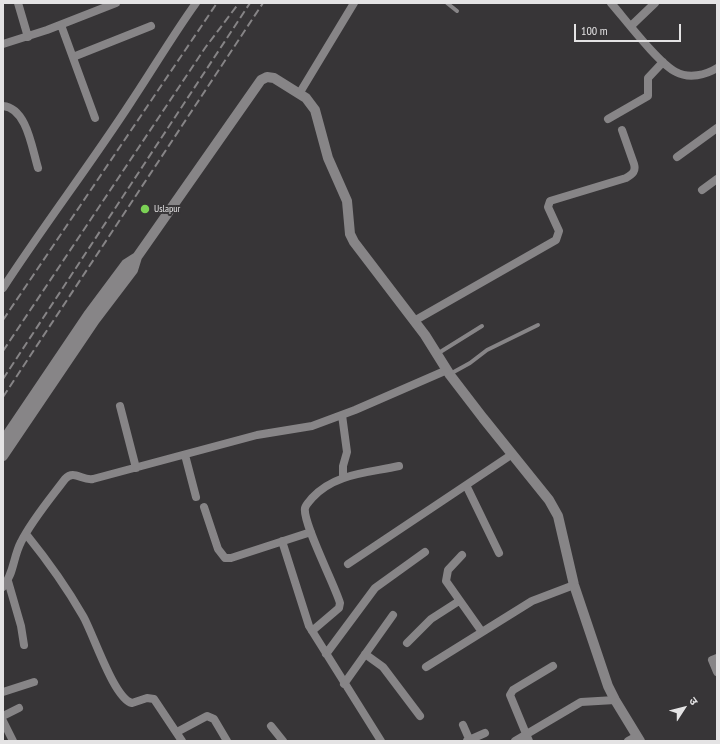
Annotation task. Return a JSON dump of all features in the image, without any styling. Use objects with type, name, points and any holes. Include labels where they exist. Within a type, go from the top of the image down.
[{"type":"street","points":[[18,3],[28,37]]},
{"type":"street","points":[[3,44],[62,25],[114,3]]},
{"type":"street","points":[[3,288],[26,252],[131,103],[196,3]]},
{"type":"street","points":[[302,96],[354,3]]},
{"type":"street","points":[[611,3],[663,62],[675,72],[682,75],[702,74],[717,68]]},
{"type":"street","points":[[631,26],[655,3]]},
{"type":"street","points":[[62,25],[95,118]]},
{"type":"street","points":[[73,57],[151,26]]},
{"type":"street","points":[[608,119],[648,96],[648,78],[663,62]]},
{"type":"street","points":[[3,440],[92,317],[133,270],[136,257],[262,80],[267,77],[274,78],[302,96],[315,110],[328,158],[347,201],[350,234],[367,261],[414,321],[449,372],[511,455],[544,491],[558,516],[574,585],[615,700],[635,739]]},
{"type":"street","points":[[3,106],[15,110],[22,118],[38,168]]},
{"type":"street","points":[[677,157],[717,128]]},
{"type":"street","points":[[414,321],[556,240],[559,231],[549,212],[548,207],[550,201],[626,178],[633,173],[635,168],[634,164],[622,130]]},
{"type":"street","points":[[702,190],[717,179]]},
{"type":"street","points":[[3,456],[92,317]]},
{"type":"street","points":[[24,645],[21,626],[5,584],[18,548],[26,534],[67,476],[74,474],[87,480],[257,435],[312,426],[449,372]]},
{"type":"street","points":[[120,406],[136,468]]},
{"type":"street","points":[[342,415],[347,452],[343,466],[343,478]]},
{"type":"street","points":[[185,455],[196,497]]},
{"type":"street","points":[[348,564],[511,455]]},
{"type":"street","points":[[312,631],[340,604],[311,532],[305,511],[306,505],[326,486],[343,478],[399,466]]},
{"type":"street","points":[[466,485],[499,553]]},
{"type":"street","points":[[204,507],[218,549],[225,558],[231,558],[311,532]]},
{"type":"street","points":[[26,534],[83,615],[108,672],[124,697],[132,702],[148,698],[154,699],[182,741]]},
{"type":"street","points":[[282,541],[312,631],[381,741]]},
{"type":"street","points":[[326,654],[375,588],[424,552]]},
{"type":"street","points":[[462,555],[448,570],[446,583],[482,632]]},
{"type":"street","points":[[426,667],[532,601],[574,585]]},
{"type":"street","points":[[407,643],[430,619],[459,601]]},
{"type":"street","points":[[344,684],[393,615]]},
{"type":"street","points":[[365,654],[384,667],[420,716]]},
{"type":"street","points":[[717,658],[712,660],[717,672]]},
{"type":"street","points":[[528,738],[511,700],[511,693],[553,666]]},
{"type":"street","points":[[3,692],[34,682]]},
{"type":"street","points":[[515,741],[528,738],[581,702],[615,700]]},
{"type":"street","points":[[3,716],[19,708]]},
{"type":"street","points":[[177,732],[207,716],[214,719],[227,741]]},
{"type":"street","points":[[3,721],[13,741]]},
{"type":"street","points":[[464,725],[469,741],[485,733]]},
{"type":"street","points":[[271,726],[283,741]]},
{"type":"lane","points":[[447,3],[457,11]]},
{"type":"lane","points":[[449,372],[470,363],[487,350],[538,325]]},
{"type":"lane","points":[[437,354],[482,326]]},
{"type":"railway","points":[[3,320],[217,3]]},
{"type":"railway","points":[[3,351],[205,48],[239,3]]},
{"type":"railway","points":[[3,379],[250,3]]},
{"type":"railway","points":[[3,397],[263,3]]},
{"type":"place","name":"Uslapur","points":[[145,209]]}]
